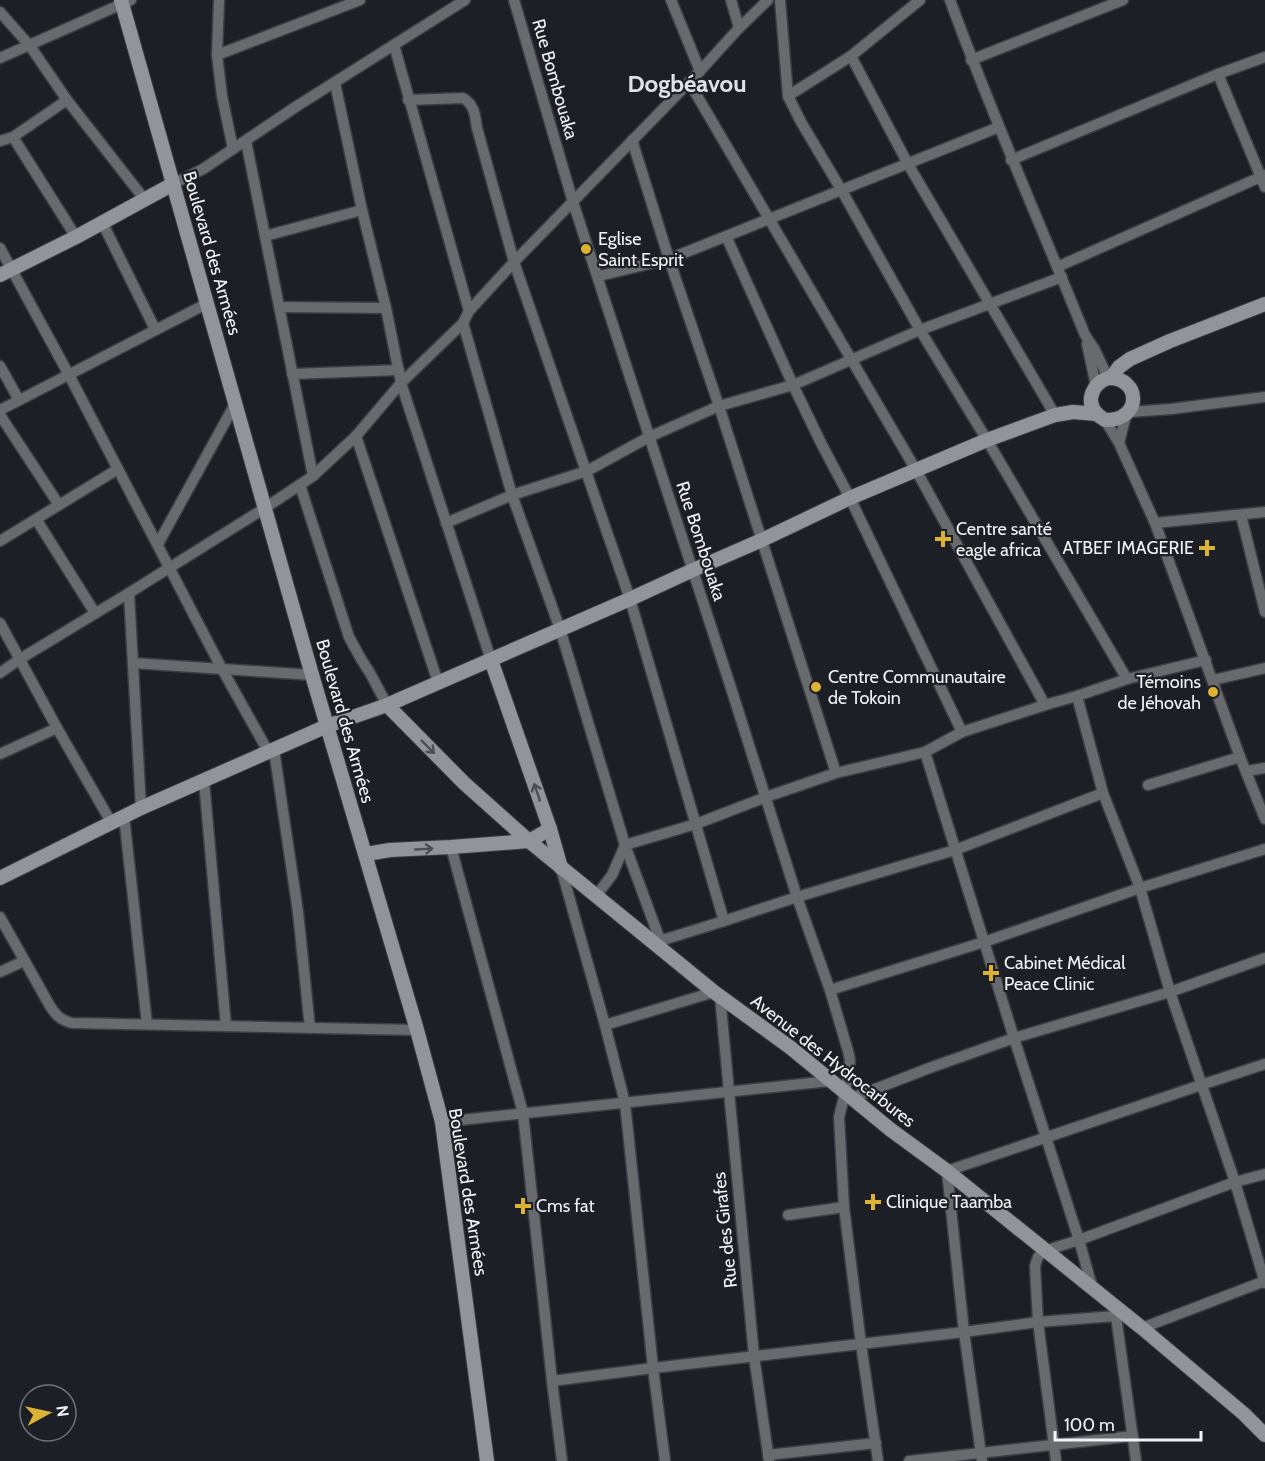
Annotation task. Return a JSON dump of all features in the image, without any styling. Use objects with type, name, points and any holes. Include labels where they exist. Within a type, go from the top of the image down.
[{"type":"main road","name":"Boulevard des Armées","points":[[125,1],[235,404],[442,1122],[487,1461]]},
{"type":"main road","points":[[6,272],[174,184]]},
{"type":"main road","points":[[1110,378],[1123,363],[1170,341],[1265,304]]},
{"type":"main road","points":[[1060,414],[1117,419],[1127,413],[1132,404],[1130,375],[1133,365],[1142,354]]},
{"type":"main road","points":[[0,878],[117,819],[327,726],[387,705],[491,660],[762,540],[850,498],[987,440],[1060,414],[1093,391],[1100,381],[1110,378],[1123,381],[1132,393]]},
{"type":"main road","points":[[1093,391],[1091,403],[1101,417]]},
{"type":"main road","points":[[491,660],[550,829],[561,868]]},
{"type":"main road","name":"Avenue des Hydrocarbures","points":[[387,705],[464,783],[561,868],[657,942],[717,994],[791,1048],[891,1130],[948,1171],[1093,1290],[1116,1313],[1142,1328],[1264,1433]]},
{"type":"main road","points":[[366,854],[390,850],[529,841],[550,829]]},
{"type":"street","points":[[219,0],[217,55],[225,113],[233,148]]},
{"type":"street","points":[[217,55],[360,0]]},
{"type":"street","points":[[174,184],[203,169],[394,45],[450,4],[465,0]]},
{"type":"street","name":"Rue Bombouaka","points":[[514,0],[573,202],[599,276],[797,897],[830,990],[850,1060],[849,1096],[839,1117],[844,1207],[878,1461]]},
{"type":"street","points":[[671,0],[700,71]]},
{"type":"street","points":[[731,0],[739,28]]},
{"type":"street","points":[[0,674],[20,659],[313,476],[356,436],[401,383],[463,323],[469,311],[514,262],[768,0]]},
{"type":"street","points":[[780,0],[788,96],[801,122],[920,330],[1127,679]]},
{"type":"street","points":[[788,96],[851,56],[920,0]]},
{"type":"street","points":[[950,0],[1011,160],[1085,335],[1110,378]]},
{"type":"street","points":[[1090,0],[1097,10]]},
{"type":"street","points":[[971,60],[1123,0]]},
{"type":"street","points":[[0,58],[125,1]]},
{"type":"street","points":[[0,12],[30,46],[67,100],[145,200]]},
{"type":"street","points":[[394,45],[469,311]]},
{"type":"street","points":[[851,56],[908,164],[990,303],[1060,414]]},
{"type":"street","points":[[1011,160],[1218,74],[1265,57]]},
{"type":"street","points":[[446,523],[512,495],[586,471],[649,437],[719,406],[793,385],[920,330],[990,303],[1264,180],[1218,74]]},
{"type":"street","points":[[689,82],[916,470],[1046,705]]},
{"type":"street","points":[[335,83],[401,383],[491,660]]},
{"type":"street","points":[[408,100],[463,98],[473,107],[514,262],[630,599],[724,921]]},
{"type":"street","points":[[0,141],[13,137],[67,100]]},
{"type":"street","points":[[599,276],[669,260],[999,127]]},
{"type":"street","points":[[13,137],[76,237]]},
{"type":"street","points":[[632,140],[836,773]]},
{"type":"street","points":[[246,141],[313,476]]},
{"type":"street","points":[[265,236],[362,210]]},
{"type":"street","points":[[102,222],[155,329]]},
{"type":"street","points":[[726,237],[793,385],[962,732]]},
{"type":"street","points":[[0,248],[6,272],[69,375],[222,669],[272,751],[298,912],[310,1028]]},
{"type":"street","points":[[0,410],[207,303]]},
{"type":"street","points":[[279,307],[386,308]]},
{"type":"street","points":[[463,323],[512,495],[560,629],[625,845],[657,942],[955,850],[1103,793]]},
{"type":"street","points":[[1085,335],[1093,391]]},
{"type":"street","points":[[0,366],[19,400]]},
{"type":"street","points":[[292,374],[399,370]]},
{"type":"street","points":[[1132,393],[1142,403],[1158,410]]},
{"type":"street","points":[[1119,442],[1127,413],[1265,398]]},
{"type":"street","points":[[158,544],[235,404]]},
{"type":"street","points":[[0,415],[59,505]]},
{"type":"street","points":[[1101,417],[1119,442],[1155,523],[1240,757],[1265,819]]},
{"type":"street","points":[[356,436],[438,682]]},
{"type":"street","points":[[0,541],[118,469]]},
{"type":"street","points":[[300,485],[349,637],[387,705]]},
{"type":"street","points":[[1155,523],[1265,512]]},
{"type":"street","points":[[1241,515],[1265,612]]},
{"type":"street","points":[[36,519],[95,614]]},
{"type":"street","points":[[129,593],[141,808]]},
{"type":"street","points":[[0,623],[57,728],[117,819],[147,1024]]},
{"type":"street","points":[[625,845],[696,824],[836,773],[925,752],[962,732],[1127,679],[1206,660]]},
{"type":"street","points":[[133,663],[312,675]]},
{"type":"street","points":[[1213,680],[1265,668]]},
{"type":"street","points":[[1077,696],[1103,793],[1140,888],[1170,992],[1235,1182],[1265,1282],[1142,1328]]},
{"type":"street","points":[[0,754],[57,728]]},
{"type":"street","points":[[925,752],[1079,1239],[1093,1290]]},
{"type":"street","points":[[1148,784],[1240,757]]},
{"type":"street","points":[[1247,771],[1265,768]]},
{"type":"street","points":[[204,781],[226,1026]]},
{"type":"street","points":[[596,896],[612,875],[625,845]]},
{"type":"street","points":[[451,847],[523,1113],[562,1461]]},
{"type":"street","points":[[830,990],[984,942],[1140,888],[1265,849]]},
{"type":"street","points":[[561,868],[625,1102],[665,1461]]},
{"type":"street","points":[[0,917],[50,1006],[60,1019],[72,1023],[417,1030]]},
{"type":"street","points":[[849,1096],[1014,1038],[1170,992],[1265,958]]},
{"type":"street","points":[[0,972],[24,961]]},
{"type":"street","points":[[605,1025],[717,994]]},
{"type":"street","name":"Rue des Girafes","points":[[717,994],[754,1356],[768,1458]]},
{"type":"street","points":[[981,1457],[964,1332],[948,1171],[1265,1064]]},
{"type":"street","points":[[442,1122],[831,1081]]},
{"type":"street","points":[[1056,1461],[1038,1322],[1035,1266],[1038,1257],[1044,1251],[1235,1182],[1265,1174]]},
{"type":"street","points":[[788,1215],[844,1207]]},
{"type":"street","points":[[552,1381],[1116,1313],[1136,1461]]},
{"type":"street","points":[[909,1461],[981,1457],[1054,1444],[1133,1436]]},
{"type":"street","points":[[768,1458],[876,1443]]},
{"type":"place","name":"Eglise Saint Esprit","points":[[586,249]]},
{"type":"place","name":"Centre santé eagle africa","points":[[943,539]]},
{"type":"place","name":"ATBEF IMAGERIE","points":[[1207,548]]},
{"type":"place","name":"Centre Communautaire de Tokoin","points":[[816,687]]},
{"type":"place","name":"Témoins de Jéhovah","points":[[1213,692]]},
{"type":"place","name":"Cabinet Médical Peace Clinic","points":[[991,973]]},
{"type":"place","name":"Clinique Taamba","points":[[873,1202]]},
{"type":"place","name":"Cms fat","points":[[523,1206]]},
{"type":"district","name":"Dogbéavou","points":[[687,84]]}]
